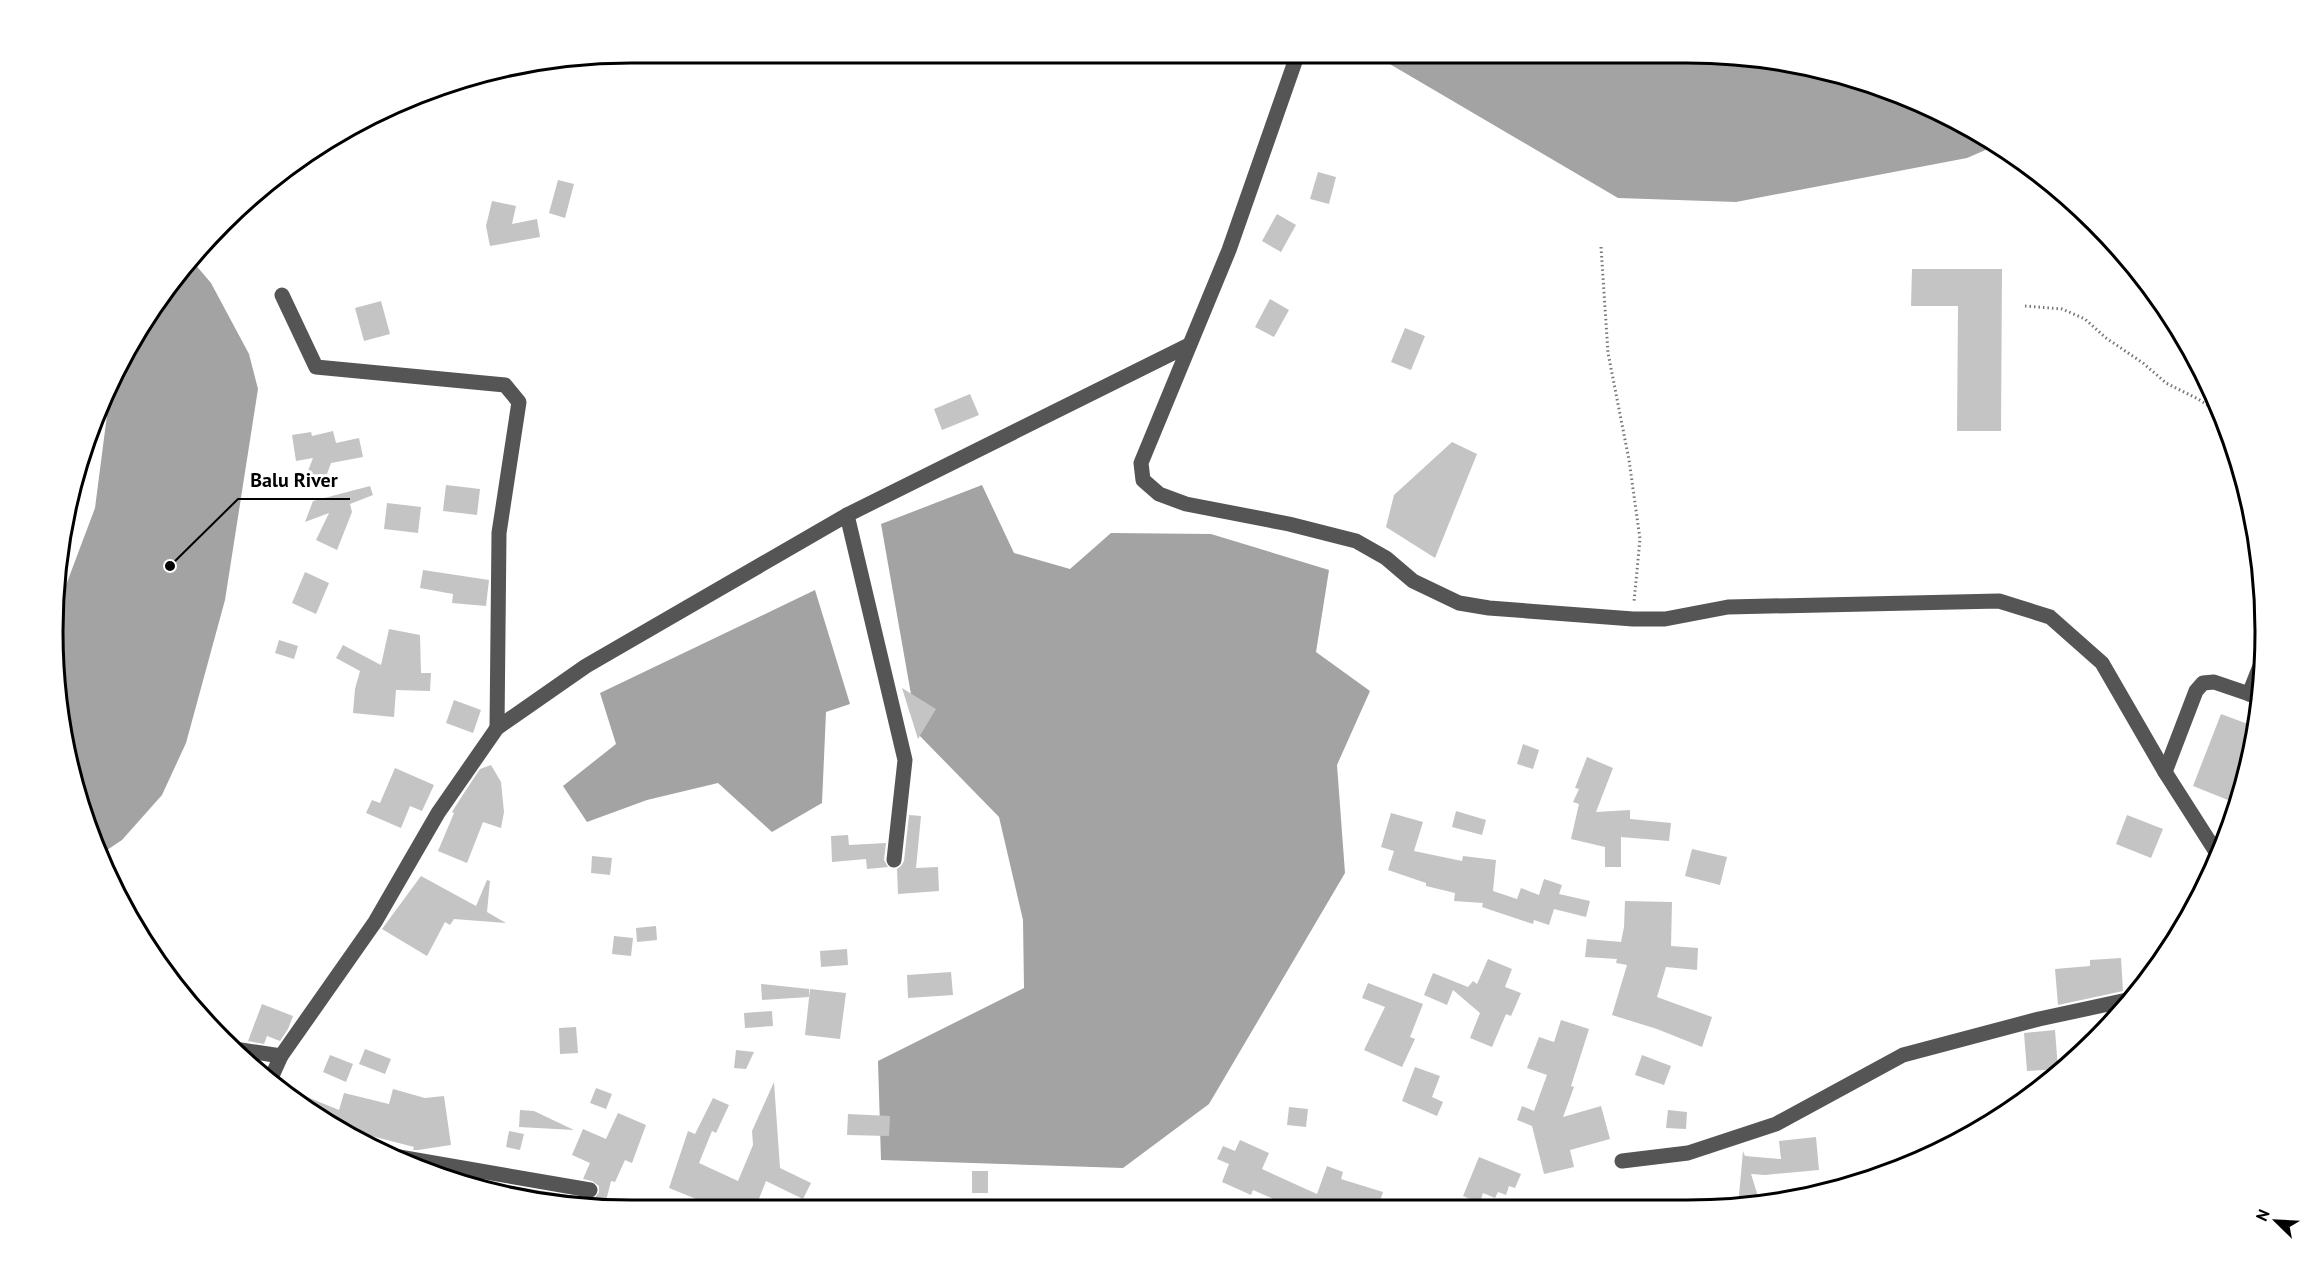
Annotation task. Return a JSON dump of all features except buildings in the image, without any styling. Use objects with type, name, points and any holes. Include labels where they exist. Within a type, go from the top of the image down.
[{"type":"street","points":[[1294,63],[1229,250],[1141,463],[1143,480],[1159,494],[1186,504],[1289,524],[1356,541],[1386,558],[1413,581],[1459,603],[1489,608],[1633,619],[1665,619],[1728,607],[1999,601],[2050,617],[2102,663],[2165,772],[2213,847]]},
{"type":"street","points":[[282,295],[316,367],[506,385],[519,402],[499,533],[497,728]]},
{"type":"street","points":[[273,1073],[281,1056],[375,922],[438,813],[497,728],[586,666],[847,515],[1190,345]]},
{"type":"street","points":[[847,515],[905,760],[894,860]]},
{"type":"street","points":[[2165,772],[2196,690],[2204,683],[2214,682],[2251,695]]},
{"type":"street","points":[[1622,1161],[1688,1153],[1776,1124],[1903,1055],[2039,1019],[2117,1002]]},
{"type":"street","points":[[249,1051],[281,1056]]},
{"type":"street","points":[[427,1162],[590,1190]]},
{"type":"path","points":[[1601,247],[1608,353],[1629,460],[1640,540],[1633,619]]},
{"type":"path","points":[[2025,306],[2062,309],[2085,319],[2106,338],[2143,363],[2166,383],[2208,405]]},
{"type":"shaded area","points":[[1388,63],[1686,63],[1761,68],[1834,82],[1869,93],[1938,122],[1987,149],[1967,158],[1736,202],[1618,198]]},
{"type":"shaded area","points":[[196,266],[211,283],[249,354],[258,389],[225,600],[186,743],[162,795],[122,840],[107,850],[82,779],[74,742],[64,669],[63,632],[65,589],[95,508],[107,415],[139,347],[180,285]]},
{"type":"shaded area","points":[[982,485],[1014,553],[1070,569],[1111,533],[1211,534],[1329,570],[1316,652],[1370,691],[1337,765],[1345,873],[1209,1104],[1123,1168],[881,1160],[878,1061],[1024,988],[1023,920],[999,817],[918,734],[881,524]]},
{"type":"shaded area","points":[[815,590],[850,704],[826,712],[822,803],[772,832],[718,783],[647,800],[587,822],[563,786],[616,744],[600,693]]},
{"type":"place","name":"Balu River","points":[[170,566]]}]
